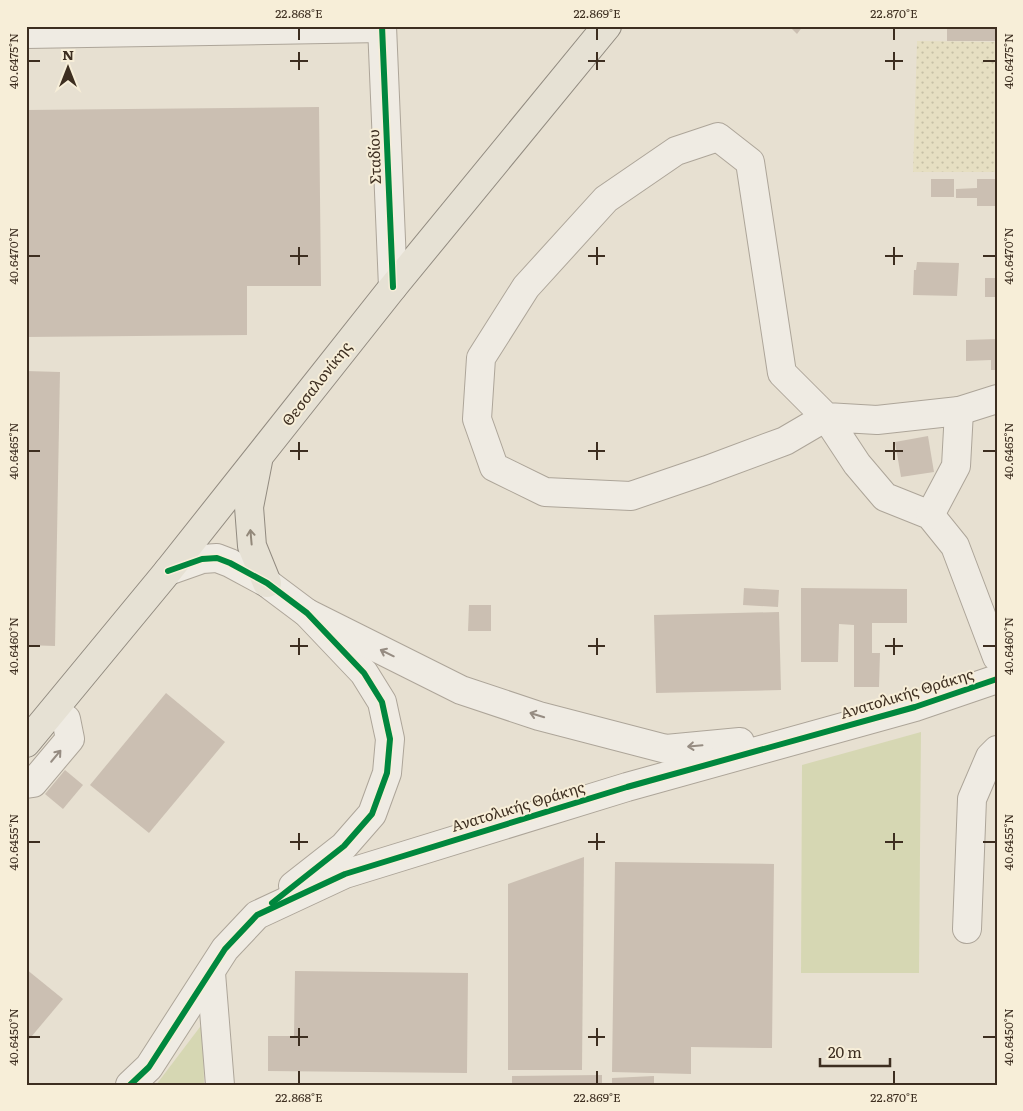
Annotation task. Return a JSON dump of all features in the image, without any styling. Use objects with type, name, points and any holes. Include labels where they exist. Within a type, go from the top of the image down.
[{"type":"main road","name":"Θεσσαλονίκης","points":[[26,743],[168,571],[393,287],[607,26]]},
{"type":"main road","points":[[259,458],[249,507],[252,546],[267,583]]},
{"type":"street","name":"Σταδίου","points":[[382,27],[393,287]]},
{"type":"street","points":[[26,34],[382,27]]},
{"type":"street","points":[[997,399],[959,411],[877,420],[826,417],[785,441],[631,496],[545,492],[494,467],[477,419],[481,358],[526,287],[606,199],[676,151],[718,137],[750,162],[782,373],[826,417],[857,464],[885,496],[930,515],[955,546],[997,657]]},
{"type":"street","points":[[930,515],[956,466],[959,411]]},
{"type":"street","points":[[168,571],[202,559],[217,558],[267,583],[307,613],[364,673],[382,702],[390,739],[387,773],[372,814],[344,846],[257,915]]},
{"type":"street","points":[[307,613],[461,690],[539,716],[666,749],[741,742],[915,706]]},
{"type":"street","name":"Ανατολικής Θράκης","points":[[130,1085],[149,1066],[225,949],[257,915],[345,874],[627,787],[915,706],[997,679]]},
{"type":"street","points":[[26,784],[33,783],[70,739],[66,719]]},
{"type":"street","points":[[967,930],[972,799],[990,757],[997,750]]},
{"type":"street","points":[[211,973],[220,1085]]},
{"type":"shaded area","points":[[917,41],[997,42],[997,172],[913,172]]},
{"type":"green space","points":[[921,732],[919,973],[801,973],[802,765]]},
{"type":"green space","points":[[203,1023],[204,1085],[156,1085]]},
{"type":"building","points":[[789,26],[803,26],[797,34]]},
{"type":"building","points":[[947,26],[997,26],[997,41],[947,41]]},
{"type":"building","points":[[319,107],[321,286],[247,286],[247,335],[26,337],[26,110]]},
{"type":"building","points":[[931,179],[954,179],[954,197],[931,197]]},
{"type":"building","points":[[977,179],[997,179],[997,206],[977,206],[977,198],[956,198],[956,189],[977,188]]},
{"type":"building","points":[[917,262],[959,263],[957,296],[913,295],[914,270],[916,270]]},
{"type":"building","points":[[985,278],[997,278],[997,297],[985,297]]},
{"type":"building","points":[[997,339],[997,370],[991,370],[991,360],[966,361],[966,340]]},
{"type":"building","points":[[26,371],[60,372],[55,646],[26,645]]},
{"type":"building","points":[[928,436],[934,472],[901,477],[895,442]]},
{"type":"building","points":[[744,588],[779,590],[778,607],[743,605]]},
{"type":"building","points":[[801,588],[907,589],[907,623],[872,623],[872,653],[880,653],[879,687],[854,687],[854,625],[839,624],[838,662],[801,662]]},
{"type":"building","points":[[469,605],[491,605],[491,631],[468,631]]},
{"type":"building","points":[[779,612],[781,690],[656,693],[654,615]]},
{"type":"building","points":[[166,693],[225,742],[149,833],[90,785]]},
{"type":"building","points":[[65,770],[83,785],[63,809],[45,794]]},
{"type":"building","points":[[584,857],[582,1070],[508,1070],[508,884]]},
{"type":"building","points":[[615,862],[774,864],[772,1048],[691,1047],[691,1074],[612,1072]]},
{"type":"building","points":[[26,969],[63,999],[26,1043]]},
{"type":"building","points":[[295,971],[468,973],[467,1073],[268,1071],[268,1036],[294,1036]]},
{"type":"building","points":[[602,1075],[602,1085],[512,1085],[512,1076]]},
{"type":"building","points":[[654,1076],[654,1085],[612,1085],[612,1078]]},
{"type":"cycle path","points":[[382,26],[393,287]]},
{"type":"cycle path","points":[[168,571],[202,559],[217,558],[267,583],[307,613],[364,673],[382,702],[390,739],[387,773],[372,814],[344,846],[272,903]]},
{"type":"cycle path","points":[[130,1085],[149,1067],[225,949],[257,915],[345,874],[627,787],[915,707],[997,679]]}]
